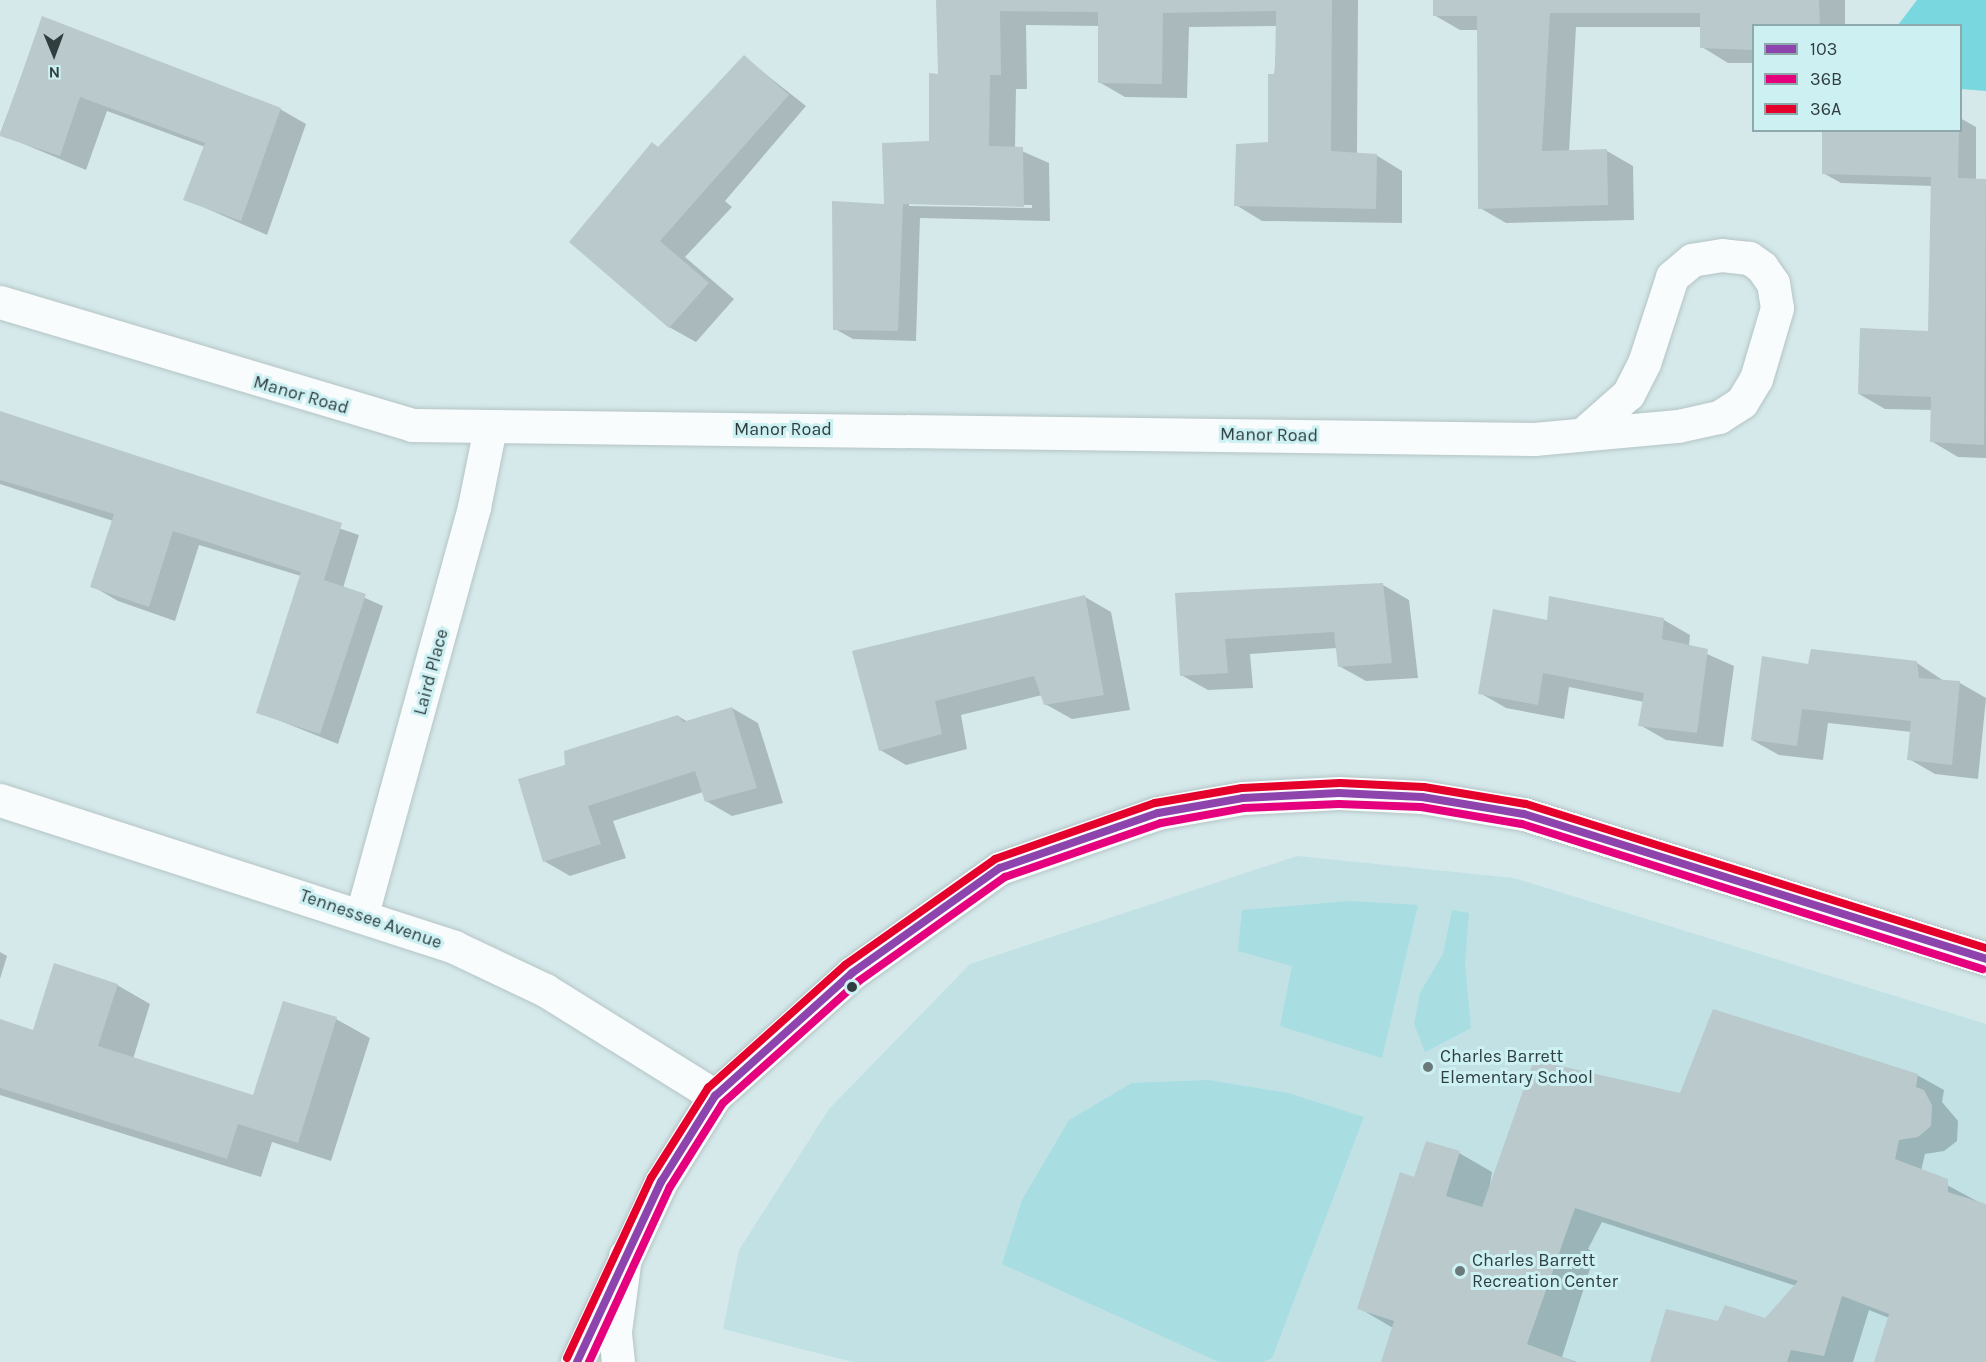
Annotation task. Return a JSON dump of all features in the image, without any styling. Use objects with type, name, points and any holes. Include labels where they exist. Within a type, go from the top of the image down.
[{"type":"street","name":"Manor Road","points":[[0,302],[412,425],[490,428],[1534,439],[1584,432],[1678,426],[1719,417],[1742,402],[1756,379],[1777,308],[1773,283],[1762,267],[1749,258],[1722,255],[1692,260],[1672,277],[1644,363],[1628,394],[1584,432]]},
{"type":"street","name":"Laird Place","points":[[362,914],[471,519],[490,428]]},
{"type":"street","points":[[577,1362],[660,1182],[715,1096],[852,972],[990,875],[1158,813],[1279,796],[1422,797],[1524,814],[1816,902],[1986,959]]},
{"type":"street","name":"Tennessee Avenue","points":[[0,800],[362,914],[454,947],[545,990],[715,1096]]},
{"type":"street","points":[[618,1362],[615,1331],[625,1256]]},
{"type":"shaded area","points":[[1917,0],[1986,0],[1986,91],[1962,89],[1962,24],[1899,24]]},
{"type":"shaded area","name":"Charles Barrett Elementary School","points":[[1297,856],[1514,878],[1986,1024],[1986,1362],[853,1362],[723,1329],[739,1250],[829,1109],[970,964]]},
{"type":"shaded area","points":[[1349,901],[1418,905],[1382,1058],[1280,1026],[1292,966],[1238,951],[1242,910]]},
{"type":"shaded area","points":[[1452,910],[1469,913],[1465,963],[1471,1028],[1425,1052],[1414,1024],[1420,993],[1443,954]]},
{"type":"shaded area","points":[[1208,1080],[1288,1093],[1364,1117],[1272,1358],[1263,1362],[1219,1362],[1002,1264],[1022,1200],[1069,1120],[1132,1083]]},
{"type":"building","points":[[936,0],[1332,0],[1331,151],[1377,154],[1376,209],[1234,206],[1236,144],[1268,142],[1268,74],[1275,74],[1276,11],[1163,13],[1162,84],[1098,83],[1098,12],[1000,11],[1001,75],[990,75],[989,146],[1023,147],[1024,207],[903,204],[898,331],[833,330],[832,201],[884,204],[882,143],[929,141],[929,73],[938,74]]},
{"type":"building","points":[[1433,0],[1819,0],[1820,24],[1752,24],[1752,50],[1700,48],[1700,13],[1550,13],[1542,151],[1607,149],[1608,205],[1478,209],[1477,16],[1433,16]]},
{"type":"building","points":[[42,16],[281,108],[241,221],[183,200],[205,143],[80,97],[60,156],[0,136]]},
{"type":"building","points":[[744,55],[789,95],[660,241],[709,283],[669,328],[569,242],[652,142],[658,147]]},
{"type":"building","points":[[1822,132],[1959,132],[1958,178],[1986,179],[1984,445],[1930,442],[1931,397],[1858,394],[1860,328],[1928,331],[1931,177],[1822,174]]},
{"type":"building","points":[[0,411],[342,523],[324,580],[366,594],[320,734],[256,713],[301,572],[173,531],[149,607],[90,587],[114,514],[0,480]]},
{"type":"building","points":[[1383,583],[1392,663],[1338,667],[1334,632],[1225,639],[1228,673],[1180,676],[1175,593]]},
{"type":"building","points":[[1085,595],[1104,695],[1044,705],[1034,676],[935,701],[942,734],[879,751],[852,651]]},
{"type":"building","points":[[1549,596],[1664,618],[1662,639],[1708,649],[1697,733],[1638,726],[1644,693],[1543,673],[1538,705],[1478,694],[1493,609],[1547,620]]},
{"type":"building","points":[[1811,649],[1917,661],[1919,678],[1960,681],[1952,765],[1907,760],[1911,721],[1802,709],[1797,746],[1751,740],[1762,656],[1808,664]]},
{"type":"building","points":[[732,707],[757,788],[705,802],[695,771],[588,806],[601,844],[543,862],[518,779],[565,765],[564,751],[678,715],[683,722]]},
{"type":"building","points":[[54,963],[118,984],[98,1046],[253,1095],[283,1001],[337,1017],[298,1143],[238,1124],[227,1159],[0,1088],[0,1019],[33,1030]]},
{"type":"building","points":[[1713,1009],[1918,1074],[1916,1087],[1924,1090],[1932,1105],[1931,1126],[1918,1137],[1899,1140],[1895,1159],[1948,1179],[1948,1192],[1986,1204],[1986,1362],[1874,1362],[1889,1314],[1842,1296],[1824,1356],[1791,1350],[1787,1362],[1650,1362],[1666,1309],[1718,1321],[1725,1305],[1765,1318],[1798,1281],[1575,1208],[1527,1344],[1575,1362],[1381,1362],[1394,1321],[1357,1309],[1400,1172],[1414,1177],[1426,1141],[1460,1151],[1446,1196],[1482,1207],[1534,1060],[1680,1093]]},
{"type":"transit line","name":"36A","points":[[567,1358],[651,1178],[708,1088],[845,965],[995,859],[1155,803],[1242,788],[1340,783],[1424,787],[1526,804],[1986,948]]},
{"type":"transit line","name":"103","points":[[577,1362],[661,1182],[715,1096],[852,973],[1000,868],[1158,813],[1243,798],[1339,793],[1422,797],[1524,814],[1986,959]]},
{"type":"transit line","name":"36B","points":[[589,1362],[670,1187],[723,1103],[859,981],[1005,877],[1161,823],[1244,808],[1339,804],[1421,807],[1522,824],[1983,969]]},
{"type":"place","name":"Charles Barrett Elementary School","points":[[1428,1067]]},
{"type":"place","name":"Charles Barrett Recreation Center","points":[[1460,1271]]}]
